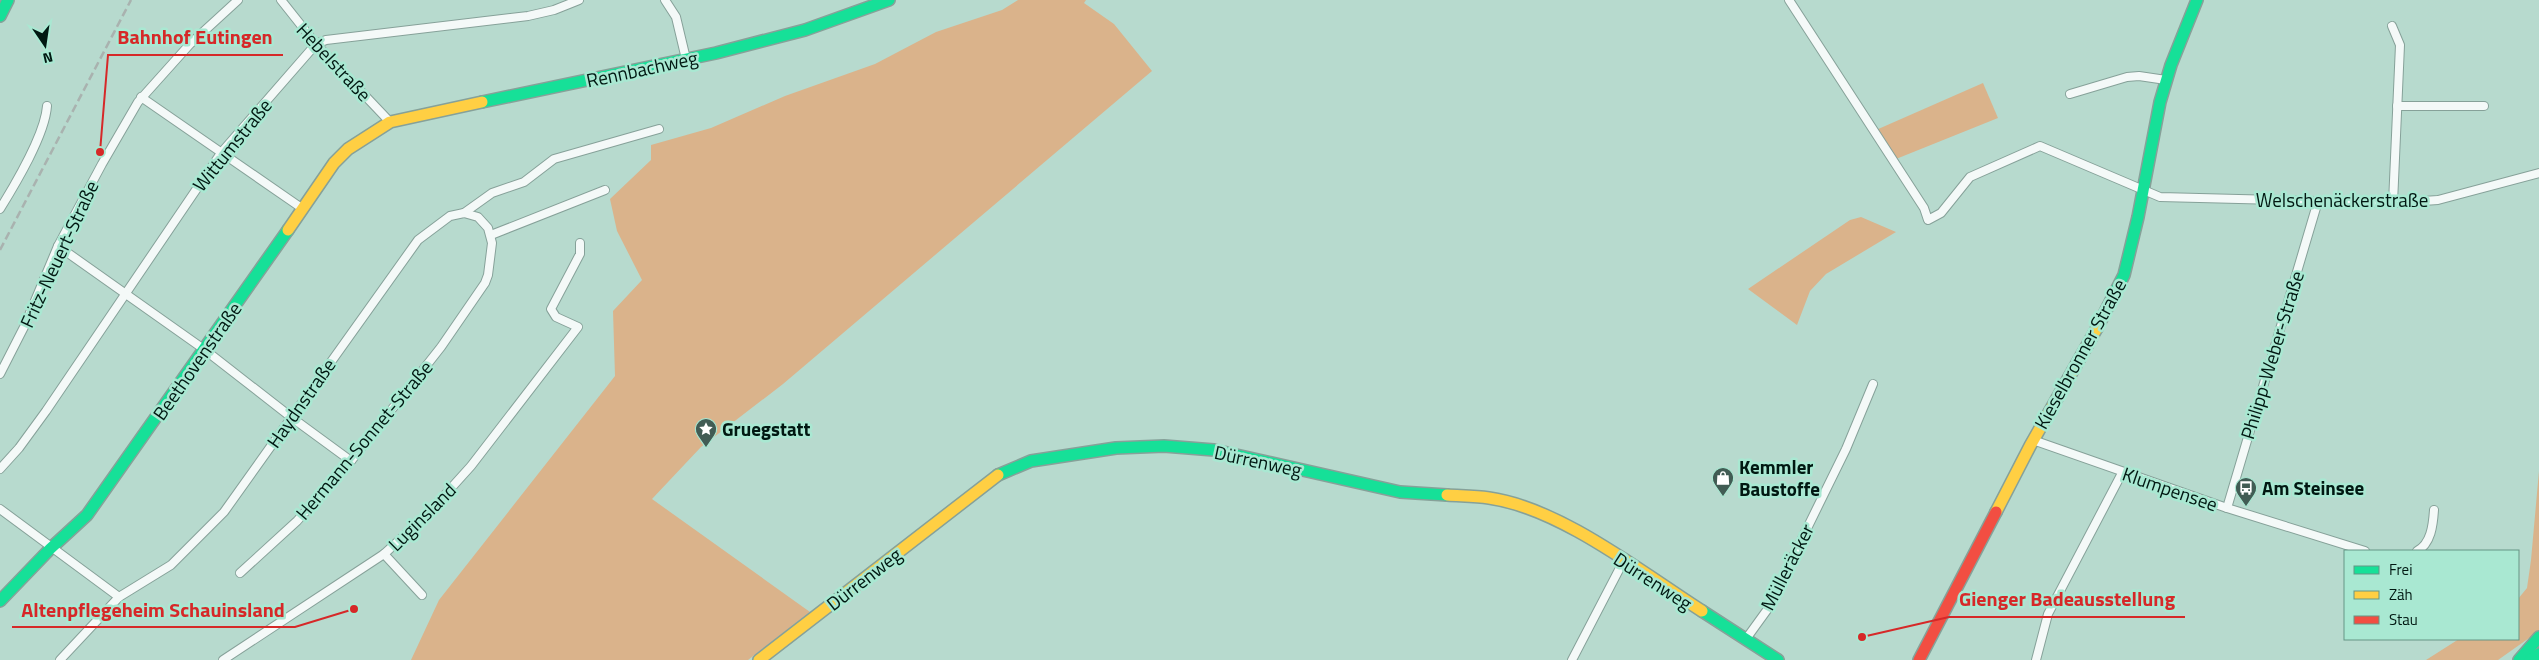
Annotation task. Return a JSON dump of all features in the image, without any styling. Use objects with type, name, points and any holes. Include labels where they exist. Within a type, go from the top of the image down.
[{"type":"main road","points":[[0,16],[8,0]]},
{"type":"main road","name":"Rennbachweg","points":[[390,122],[686,59],[805,30],[889,0]]},
{"type":"main road","name":"Kieselbronner Straße","points":[[1919,660],[2033,440],[2112,302],[2124,276],[2131,251],[2166,80],[2197,0]]},
{"type":"main road","name":"Beethovenstraße","points":[[0,601],[50,548],[87,515],[341,156],[390,122]]},
{"type":"main road","name":"Dürrenweg","points":[[759,660],[992,477],[1031,461],[1116,448],[1164,446],[1214,450],[1400,492],[1490,498],[1526,508],[1564,523],[1778,660]]},
{"type":"main road","points":[[2519,660],[2539,637]]},
{"type":"main road","points":[[2530,660],[2539,654]]},
{"type":"street","name":"Fritz-Neuert-Straße","points":[[0,374],[24,326],[58,246],[141,97],[190,44],[238,0]]},
{"type":"street","name":"Hebelstraße","points":[[281,0],[316,44],[390,122]]},
{"type":"street","points":[[316,44],[326,40],[528,16],[554,10],[580,0]]},
{"type":"street","points":[[665,0],[676,17],[686,59]]},
{"type":"street","points":[[1789,0],[1924,208],[1928,220],[1941,213],[1970,176],[2040,146],[2142,190]]},
{"type":"street","points":[[2392,26],[2400,46],[2394,203]]},
{"type":"street","name":"Wittumstraße","points":[[0,469],[19,448],[221,153],[316,44]]},
{"type":"street","points":[[2070,94],[2127,77],[2139,76],[2166,80]]},
{"type":"street","points":[[141,97],[303,209]]},
{"type":"street","points":[[0,209],[40,132],[46,118],[47,106]]},
{"type":"street","points":[[2397,106],[2484,106]]},
{"type":"street","name":"Haydnstraße","points":[[60,660],[119,597],[171,565],[224,512],[418,240],[450,216],[464,213],[492,193],[524,182],[554,159],[659,128]]},
{"type":"street","name":"Welschenäckerstraße","points":[[2142,190],[2160,197],[2394,203],[2438,200],[2539,173]]},
{"type":"street","points":[[464,213],[478,218],[491,235],[605,190]]},
{"type":"street","name":"Philipp-Weber-Straße","points":[[2227,508],[2318,202]]},
{"type":"street","name":"Hermann-Sonnet-Straße","points":[[240,573],[297,521],[351,461],[441,347],[488,275],[491,235]]},
{"type":"street","name":"Luginsland","points":[[223,660],[384,554],[425,517],[472,466],[578,327],[556,317],[551,309],[580,254],[580,243]]},
{"type":"street","points":[[58,246],[205,350],[351,461]]},
{"type":"street","name":"Mülleräcker","points":[[1746,640],[1767,610],[1846,449],[1873,384]]},
{"type":"street","name":"Klumpensee","points":[[2033,440],[2122,473],[2362,550]]},
{"type":"street","points":[[2036,660],[2048,614],[2122,473]]},
{"type":"street","points":[[0,510],[119,597]]},
{"type":"street","points":[[2418,550],[2428,540],[2434,510]]},
{"type":"street","points":[[384,554],[422,595]]},
{"type":"street","points":[[1572,660],[1623,562]]},
{"type":"shaded area","points":[[1018,0],[1086,0],[1084,3],[1114,24],[1152,71],[783,384],[701,447],[652,499],[810,612],[748,660],[411,660],[439,600],[615,376],[613,311],[642,280],[617,231],[610,199],[651,160],[651,145],[711,128],[785,96],[875,64],[936,32],[1002,10]]},
{"type":"shaded area","points":[[1983,83],[1998,118],[1896,159],[1876,130]]},
{"type":"shaded area","points":[[1861,217],[1896,232],[1826,274],[1810,291],[1797,325],[1748,289],[1850,220]]},
{"type":"shaded area","points":[[2539,471],[2539,631],[2498,660],[2426,660],[2457,640],[2519,640],[2519,598],[2527,588]]},
{"type":"railway","points":[[0,250],[131,0]]},
{"type":"traffic: fast","points":[[0,16],[8,0]]},
{"type":"traffic: fast","points":[[482,102],[716,53],[805,30],[889,0]]},
{"type":"traffic: fast","points":[[2097,328],[2124,275],[2138,217],[2160,102],[2171,65],[2197,0]]},
{"type":"traffic: fast","points":[[0,601],[50,549],[87,515],[288,230]]},
{"type":"traffic: fast","points":[[998,475],[1031,461],[1116,448],[1164,446],[1214,450],[1400,492],[1447,495]]},
{"type":"traffic: fast","points":[[1702,611],[1778,660]]},
{"type":"traffic: fast","points":[[2519,660],[2539,637]]},
{"type":"traffic: fast","points":[[2530,660],[2539,654]]},
{"type":"traffic: slow","points":[[288,230],[334,163],[348,149],[390,122],[482,102]]},
{"type":"traffic: slow","points":[[1996,512],[2030,446],[2097,328]]},
{"type":"traffic: slow","points":[[759,660],[998,475]]},
{"type":"traffic: slow","points":[[1447,495],[1489,498],[1516,504],[1544,514],[1572,528],[1627,561],[1702,611]]},
{"type":"traffic: jam","points":[[1919,660],[1996,512]]},
{"type":"place","name":"Bahnhof Eutingen","points":[[100,152]]},
{"type":"place","name":"Gruegstatt","points":[[706,448]]},
{"type":"place","name":"Kemmler Baustoffe","points":[[1723,497]]},
{"type":"place","name":"Am Steinsee","points":[[2246,507]]},
{"type":"place","name":"Altenpflegeheim Schauinsland","points":[[354,609]]},
{"type":"place","name":"Gienger Badeausstellung","points":[[1862,637]]}]
